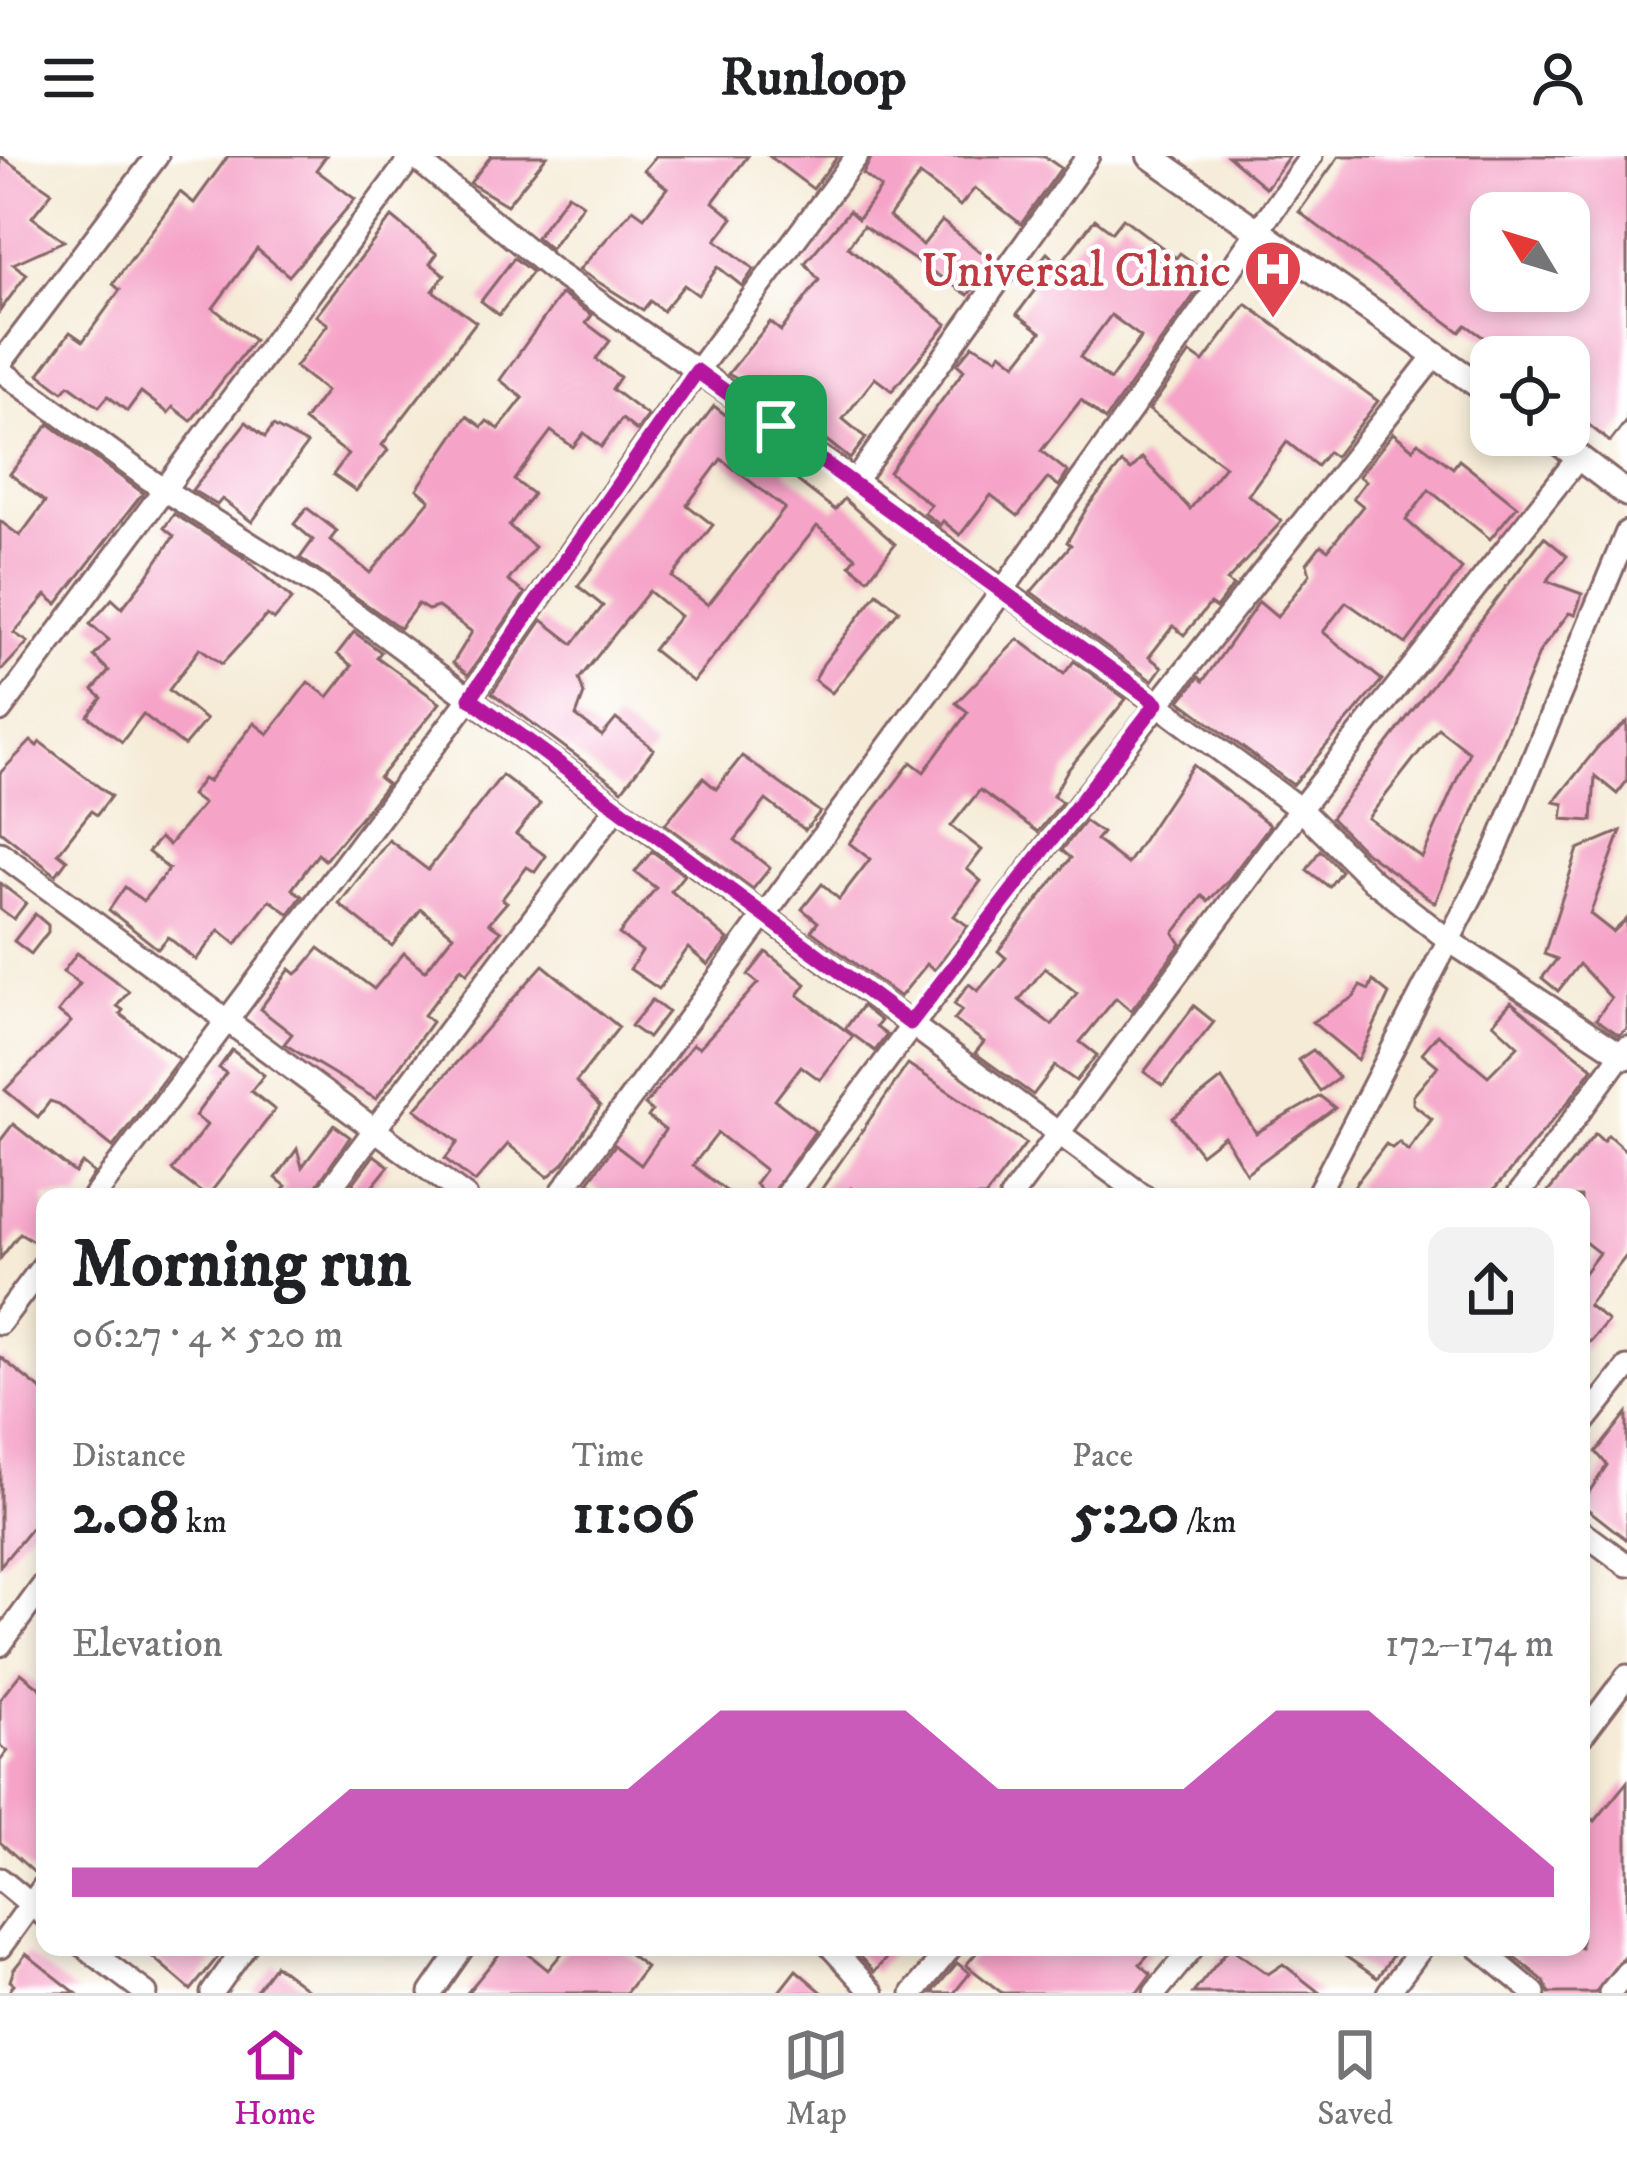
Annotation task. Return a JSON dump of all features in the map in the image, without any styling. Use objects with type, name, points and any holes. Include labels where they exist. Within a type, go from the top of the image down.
[{"type":"street","points":[[157,156],[0,367],[164,490],[319,587],[1133,1188]]},
{"type":"street","points":[[0,711],[412,156],[554,271],[855,481],[1300,809],[1372,880],[1451,942],[1625,1053],[1524,1188]]},
{"type":"street","points":[[101,1188],[470,698],[697,371],[857,156]]},
{"type":"street","points":[[855,481],[1088,156]]},
{"type":"street","points":[[1150,156],[1470,379]]},
{"type":"street","points":[[564,1188],[1003,590],[1311,156]]},
{"type":"street","points":[[791,1188],[910,1023],[1157,703],[1436,354]]},
{"type":"street","points":[[1018,1188],[1300,809],[1579,457],[1627,494]]},
{"type":"street","points":[[1321,1188],[1451,942],[1547,731],[1627,532]]},
{"type":"street","points":[[331,1188],[617,807]]},
{"type":"street","points":[[0,853],[454,1188]]},
{"type":"street","points":[[0,1323],[36,1275]]},
{"type":"street","points":[[1590,1415],[1627,1368]]},
{"type":"street","points":[[1590,1538],[1627,1565]]},
{"type":"street","points":[[0,1646],[36,1596]]},
{"type":"street","points":[[1590,1725],[1627,1676]]},
{"type":"street","points":[[0,1880],[36,1909]]},
{"type":"street","points":[[0,1947],[36,1913]]},
{"type":"street","points":[[98,1956],[146,1993]]},
{"type":"street","points":[[212,1993],[239,1956]]},
{"type":"street","points":[[431,1993],[457,1956]]},
{"type":"street","points":[[839,1956],[873,1993]]},
{"type":"street","points":[[914,1993],[944,1956]]},
{"type":"street","points":[[1155,1993],[1186,1956]]},
{"type":"street","points":[[1388,1993],[1415,1956]]},
{"type":"street","points":[[1489,1956],[1534,1993]]},
{"type":"street","points":[[1610,1993],[1627,1972]]},
{"type":"building","points":[[0,156],[52,192],[32,217],[64,241],[13,264],[27,274],[0,311]]},
{"type":"building","points":[[228,156],[326,156],[316,170],[355,199],[289,276],[257,249],[213,308],[254,340],[191,421],[173,407],[168,413],[141,392],[127,411],[108,396],[99,407],[69,385],[63,392],[39,374],[70,332],[83,341],[120,290],[113,284],[180,192],[194,203]]},
{"type":"building","points":[[491,156],[547,156],[507,205],[470,183]]},
{"type":"building","points":[[656,156],[748,156],[713,202],[733,218],[716,240],[754,269],[742,286],[718,267],[698,295],[684,285],[663,311],[650,301],[643,310],[579,270],[633,209],[644,217],[667,188],[644,170]]},
{"type":"building","points":[[769,156],[838,156],[813,189]]},
{"type":"building","points":[[872,156],[1044,156],[1061,168],[1021,224],[975,188],[960,206],[920,175],[889,217],[923,245],[942,221],[993,262],[968,295],[863,226],[848,247],[947,324],[892,391],[875,378],[843,419],[866,438],[850,459],[777,401],[728,374],[770,322],[781,331],[819,280],[805,263],[849,211],[858,219],[881,188],[863,174]]},
{"type":"building","points":[[1228,156],[1289,156],[1266,188]]},
{"type":"building","points":[[1339,156],[1627,156],[1627,420],[1610,442],[1590,426],[1590,336],[1481,336],[1466,325],[1460,332],[1299,212]]},
{"type":"building","points":[[568,194],[583,204],[550,249],[536,237]]},
{"type":"building","points":[[392,217],[437,254],[430,263],[445,275],[433,291],[476,322],[382,445],[388,450],[356,491],[333,475],[348,454],[304,421],[326,391],[295,367],[328,324],[316,316]]},
{"type":"building","points":[[1123,218],[1176,258],[1180,253],[1209,274],[1105,420],[1081,400],[1041,451],[1068,472],[1059,486],[1048,478],[1018,516],[991,495],[960,535],[943,521],[940,525],[924,513],[931,505],[889,472],[964,370],[957,364],[973,345],[997,358],[1001,352],[1016,364],[1041,332],[1017,314],[1035,290],[1024,281],[1047,253],[1060,264],[1095,219],[1112,232]],"holes":[[[1111,315],[1141,337],[1110,380],[1080,357]]]},
{"type":"building","points":[[514,258],[532,272],[499,315],[481,301]]},
{"type":"building","points":[[561,294],[592,315],[586,323],[610,341],[596,359],[620,377],[612,389],[648,416],[637,431],[622,419],[601,447],[584,433],[573,447],[551,431],[514,480],[533,494],[509,526],[535,547],[508,581],[525,593],[468,675],[453,663],[472,632],[438,607],[428,610],[418,604],[400,628],[300,558],[313,540],[294,524],[307,508],[337,531],[330,540],[370,573],[430,500],[417,489],[467,416],[482,427],[487,421],[499,429],[523,398],[500,380]]},
{"type":"building","points":[[1246,304],[1378,401],[1335,457],[1328,452],[1317,466],[1287,442],[1248,495],[1282,521],[1227,581],[1233,586],[1216,608],[1210,604],[1184,635],[1173,626],[1149,657],[1162,667],[1152,681],[1031,592],[1071,545],[1067,542],[1088,506],[1122,463],[1131,470],[1142,458],[1190,509],[1225,466],[1149,410],[1190,353],[1203,362]]},
{"type":"building","points":[[714,406],[790,464],[785,471],[835,510],[844,499],[895,544],[868,579],[850,565],[856,557],[817,526],[693,682],[653,650],[680,616],[649,591],[579,679],[584,694],[576,716],[602,736],[616,719],[654,749],[622,790],[492,693],[542,620],[573,644],[603,606],[578,586]],"holes":[[[721,459],[785,508],[708,605],[672,577],[713,525],[687,505]]]},
{"type":"building","points":[[246,422],[265,437],[273,426],[307,444],[252,522],[222,499],[217,505],[192,490]]},
{"type":"building","points":[[49,424],[143,493],[57,604],[46,595],[14,633],[28,642],[0,672],[0,521],[20,536],[45,502],[10,474]]},
{"type":"building","points":[[1393,433],[1413,449],[1418,442],[1453,468],[1459,460],[1517,506],[1490,539],[1429,490],[1406,520],[1462,569],[1406,644],[1346,602],[1323,632],[1382,680],[1293,785],[1180,701],[1199,677],[1203,681],[1259,602],[1277,617],[1310,574],[1307,563],[1321,545],[1328,550],[1363,506],[1353,498],[1366,481],[1359,476]]},
{"type":"building","points":[[174,514],[243,557],[292,599],[274,620],[267,615],[222,664],[200,648],[169,690],[206,720],[184,746],[143,714],[122,742],[88,716],[102,698],[93,690],[109,671],[94,656],[109,640],[90,624],[112,599],[122,608],[147,576],[174,536],[164,528]]},
{"type":"building","points":[[1544,537],[1567,556],[1547,581],[1582,594],[1575,615],[1569,613],[1540,651],[1435,903],[1363,850],[1331,818]],"holes":[[[1438,728],[1469,752],[1422,858],[1368,818]]]},
{"type":"building","points":[[877,593],[899,610],[832,693],[815,680]]},
{"type":"building","points":[[354,632],[381,652],[377,657],[440,703],[379,778],[387,784],[365,812],[325,860],[318,854],[292,889],[302,896],[289,914],[270,900],[236,944],[219,930],[196,960],[168,937],[158,949],[109,910],[125,887],[143,901],[169,869],[148,852],[160,838],[169,845],[203,804],[191,795],[203,779],[208,782],[254,723],[268,734],[308,682],[328,697],[352,666],[337,654]]},
{"type":"building","points":[[1018,639],[1064,674],[1074,661],[1126,699],[1067,771],[1053,796],[1062,802],[1038,832],[980,790],[951,826],[982,850],[967,869],[981,881],[954,916],[968,926],[935,970],[927,964],[900,997],[811,931],[818,922],[802,909],[822,884],[839,899],[870,859],[849,843],[911,762],[924,772],[968,712],[956,703]]},
{"type":"building","points":[[1627,722],[1627,781],[1617,794],[1595,776],[1592,821],[1562,819],[1564,804],[1554,802],[1597,748]]},
{"type":"building","points":[[31,741],[37,746],[40,742],[111,796],[97,815],[91,811],[58,853],[67,860],[56,875],[0,831],[0,773]]},
{"type":"building","points":[[742,756],[820,812],[805,830],[766,800],[735,840],[770,868],[753,889],[665,824],[703,778],[716,789]]},
{"type":"building","points":[[1193,765],[1270,825],[1227,882],[1208,901],[1202,896],[1174,933],[1181,944],[1131,1011],[1116,998],[1080,1042],[1097,1055],[1076,1081],[1055,1066],[1033,1095],[975,1053],[984,1042],[954,1020],[962,1010],[954,1004],[969,984],[978,991],[1006,958],[998,951],[1071,858],[1062,850],[1085,821],[1102,833],[1096,840],[1127,864]],"holes":[[[1045,968],[1077,993],[1052,1025],[1019,1000]]]},
{"type":"building","points":[[502,775],[540,804],[516,834],[546,856],[535,872],[527,867],[502,899],[507,902],[489,923],[501,931],[467,973],[461,968],[424,1015],[432,1022],[376,1099],[284,1044],[292,1034],[260,1009],[290,969],[296,974],[319,948],[374,989],[404,953],[425,971],[453,935],[421,909],[392,946],[339,904],[389,840],[428,870]]},
{"type":"building","points":[[1621,831],[1590,914],[1613,932],[1627,919],[1627,1029],[1619,1035],[1596,1019],[1611,998],[1579,964],[1558,991],[1542,978],[1557,959],[1544,954],[1578,849]]},
{"type":"building","points":[[1320,850],[1341,871],[1329,887],[1307,870]]},
{"type":"building","points":[[652,851],[684,875],[671,891],[728,940],[708,965],[688,948],[659,989],[630,969],[642,951],[619,934],[656,888],[635,872]]},
{"type":"building","points":[[0,883],[26,903],[14,919],[0,909]]},
{"type":"building","points":[[35,914],[48,925],[48,932],[31,954],[14,941]]},
{"type":"building","points":[[766,952],[806,984],[798,995],[853,1036],[820,1080],[801,1066],[775,1100],[815,1131],[775,1188],[755,1184],[765,1170],[718,1133],[693,1165],[722,1188],[596,1188],[588,1182],[615,1145],[641,1165],[665,1130],[648,1117],[652,1111],[645,1105],[693,1044],[699,1048],[758,983],[748,975]]},
{"type":"building","points":[[77,953],[129,991],[117,1006],[123,1010],[120,1014],[179,1059],[113,1147],[59,1104],[50,1101],[38,1117],[5,1090],[71,1022],[58,1012],[80,984],[63,972]]},
{"type":"building","points":[[543,965],[619,1027],[576,1082],[600,1107],[564,1163],[548,1177],[508,1144],[475,1182],[445,1159],[458,1142],[415,1109]]},
{"type":"building","points":[[1373,981],[1389,994],[1358,1060],[1312,1022],[1354,997],[1360,986],[1369,990]]},
{"type":"building","points":[[652,1000],[668,1012],[648,1038],[631,1026]]},
{"type":"building","points":[[1511,1002],[1593,1068],[1496,1188],[1354,1186],[1386,1144],[1392,1148],[1399,1142],[1408,1151],[1432,1119],[1413,1104],[1413,1096],[1438,1066],[1422,1053],[1438,1034],[1488,1076],[1518,1046],[1493,1023]]},
{"type":"building","points":[[862,1006],[881,1021],[876,1027],[887,1035],[875,1051],[845,1029]]},
{"type":"building","points":[[1194,1006],[1214,1022],[1163,1086],[1144,1072]]},
{"type":"building","points":[[232,1050],[264,1075],[251,1091],[275,1110],[214,1188],[195,1188],[172,1170],[207,1125],[195,1116],[226,1073],[219,1068]]},
{"type":"building","points":[[1313,1050],[1339,1078],[1320,1091],[1298,1060]]},
{"type":"building","points":[[908,1064],[1026,1143],[992,1188],[822,1188]]},
{"type":"building","points":[[1222,1079],[1256,1133],[1320,1096],[1335,1108],[1246,1173],[1224,1136],[1201,1154],[1173,1118]]},
{"type":"building","points":[[13,1124],[75,1173],[82,1163],[94,1173],[85,1188],[36,1188],[36,1243],[20,1233],[0,1259],[0,1141]]},
{"type":"building","points":[[334,1125],[350,1137],[315,1188],[285,1188],[276,1178],[297,1149],[302,1167]]},
{"type":"building","points":[[1595,1134],[1603,1141],[1608,1135],[1627,1152],[1627,1255],[1590,1302],[1590,1265],[1599,1253],[1590,1246],[1590,1188],[1551,1188]]},
{"type":"building","points":[[374,1155],[389,1166],[371,1188],[350,1188]]},
{"type":"building","points":[[1590,1307],[1608,1321],[1590,1342]]},
{"type":"building","points":[[0,1357],[36,1386],[36,1523],[0,1566]]},
{"type":"building","points":[[1627,1413],[1627,1540],[1590,1511],[1590,1490],[1607,1465],[1596,1452]]},
{"type":"building","points":[[21,1673],[36,1685],[36,1874],[0,1842],[0,1761],[8,1751],[0,1746],[0,1699]]},
{"type":"building","points":[[1627,1782],[1627,1952],[1595,1993],[1549,1993],[1544,1981],[1513,1956],[1590,1956],[1590,1817],[1595,1821]]},
{"type":"building","points":[[26,1954],[76,1993],[8,1993],[14,1984],[10,1981],[14,1969]]},
{"type":"building","points":[[151,1956],[219,1956],[191,1990]]},
{"type":"building","points":[[498,1956],[531,1956],[548,1970],[560,1956],[632,1956],[646,1967],[626,1993],[467,1993]]},
{"type":"building","points":[[859,1956],[888,1956],[874,1972]]},
{"type":"building","points":[[974,1956],[1147,1956],[1140,1964],[1151,1974],[1137,1993],[1002,1993],[966,1965]]},
{"type":"building","points":[[1223,1956],[1243,1956],[1268,1974],[1283,1964],[1320,1993],[1193,1993]]},
{"type":"building","points":[[1345,1956],[1392,1956],[1377,1978]]},
{"type":"building","points":[[957,1963],[970,1973],[954,1993],[932,1993]]},
{"type":"building","points":[[275,1965],[312,1993],[254,1993]]},
{"type":"building","points":[[796,1970],[823,1993],[778,1993]]},
{"type":"place","name":"Universal Clinic","points":[[1273,320]]},
{"type":"route","points":[[697,371],[776,426],[1157,703],[910,1023],[470,698],[697,371]]}]
